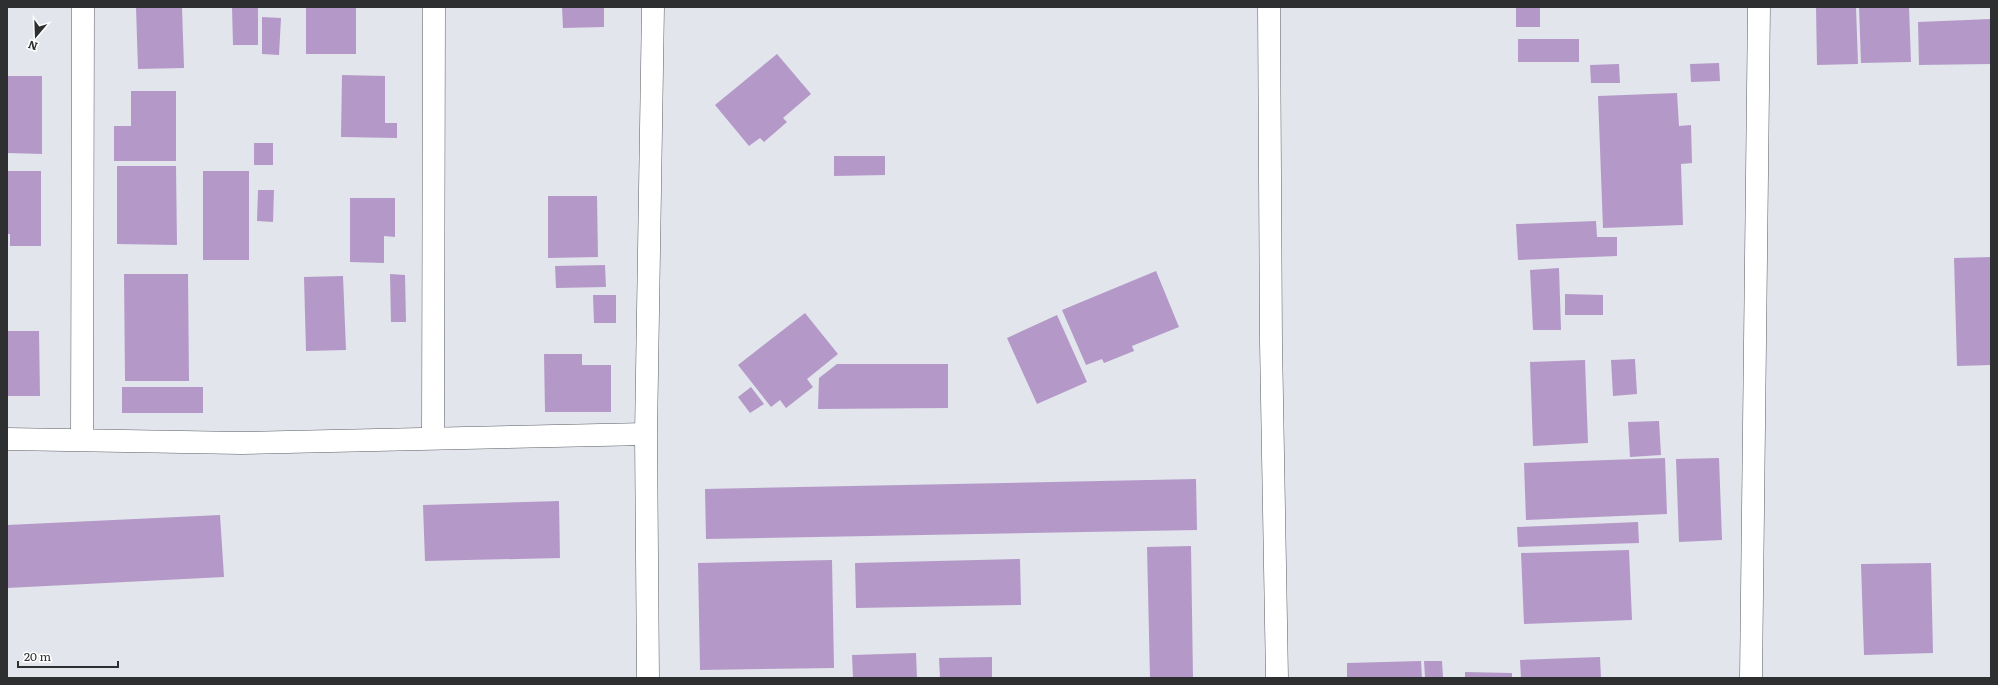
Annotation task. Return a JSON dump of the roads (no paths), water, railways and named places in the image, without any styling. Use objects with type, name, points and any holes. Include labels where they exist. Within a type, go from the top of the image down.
[{"type":"street","points":[[82,439],[83,7]]},
{"type":"street","points":[[433,438],[434,7]]},
{"type":"street","points":[[648,678],[646,434],[653,7]]},
{"type":"street","points":[[1269,7],[1271,342],[1277,678]]},
{"type":"street","points":[[1751,678],[1759,7]]},
{"type":"street","points":[[7,440],[82,439],[241,443],[646,434]]}]
